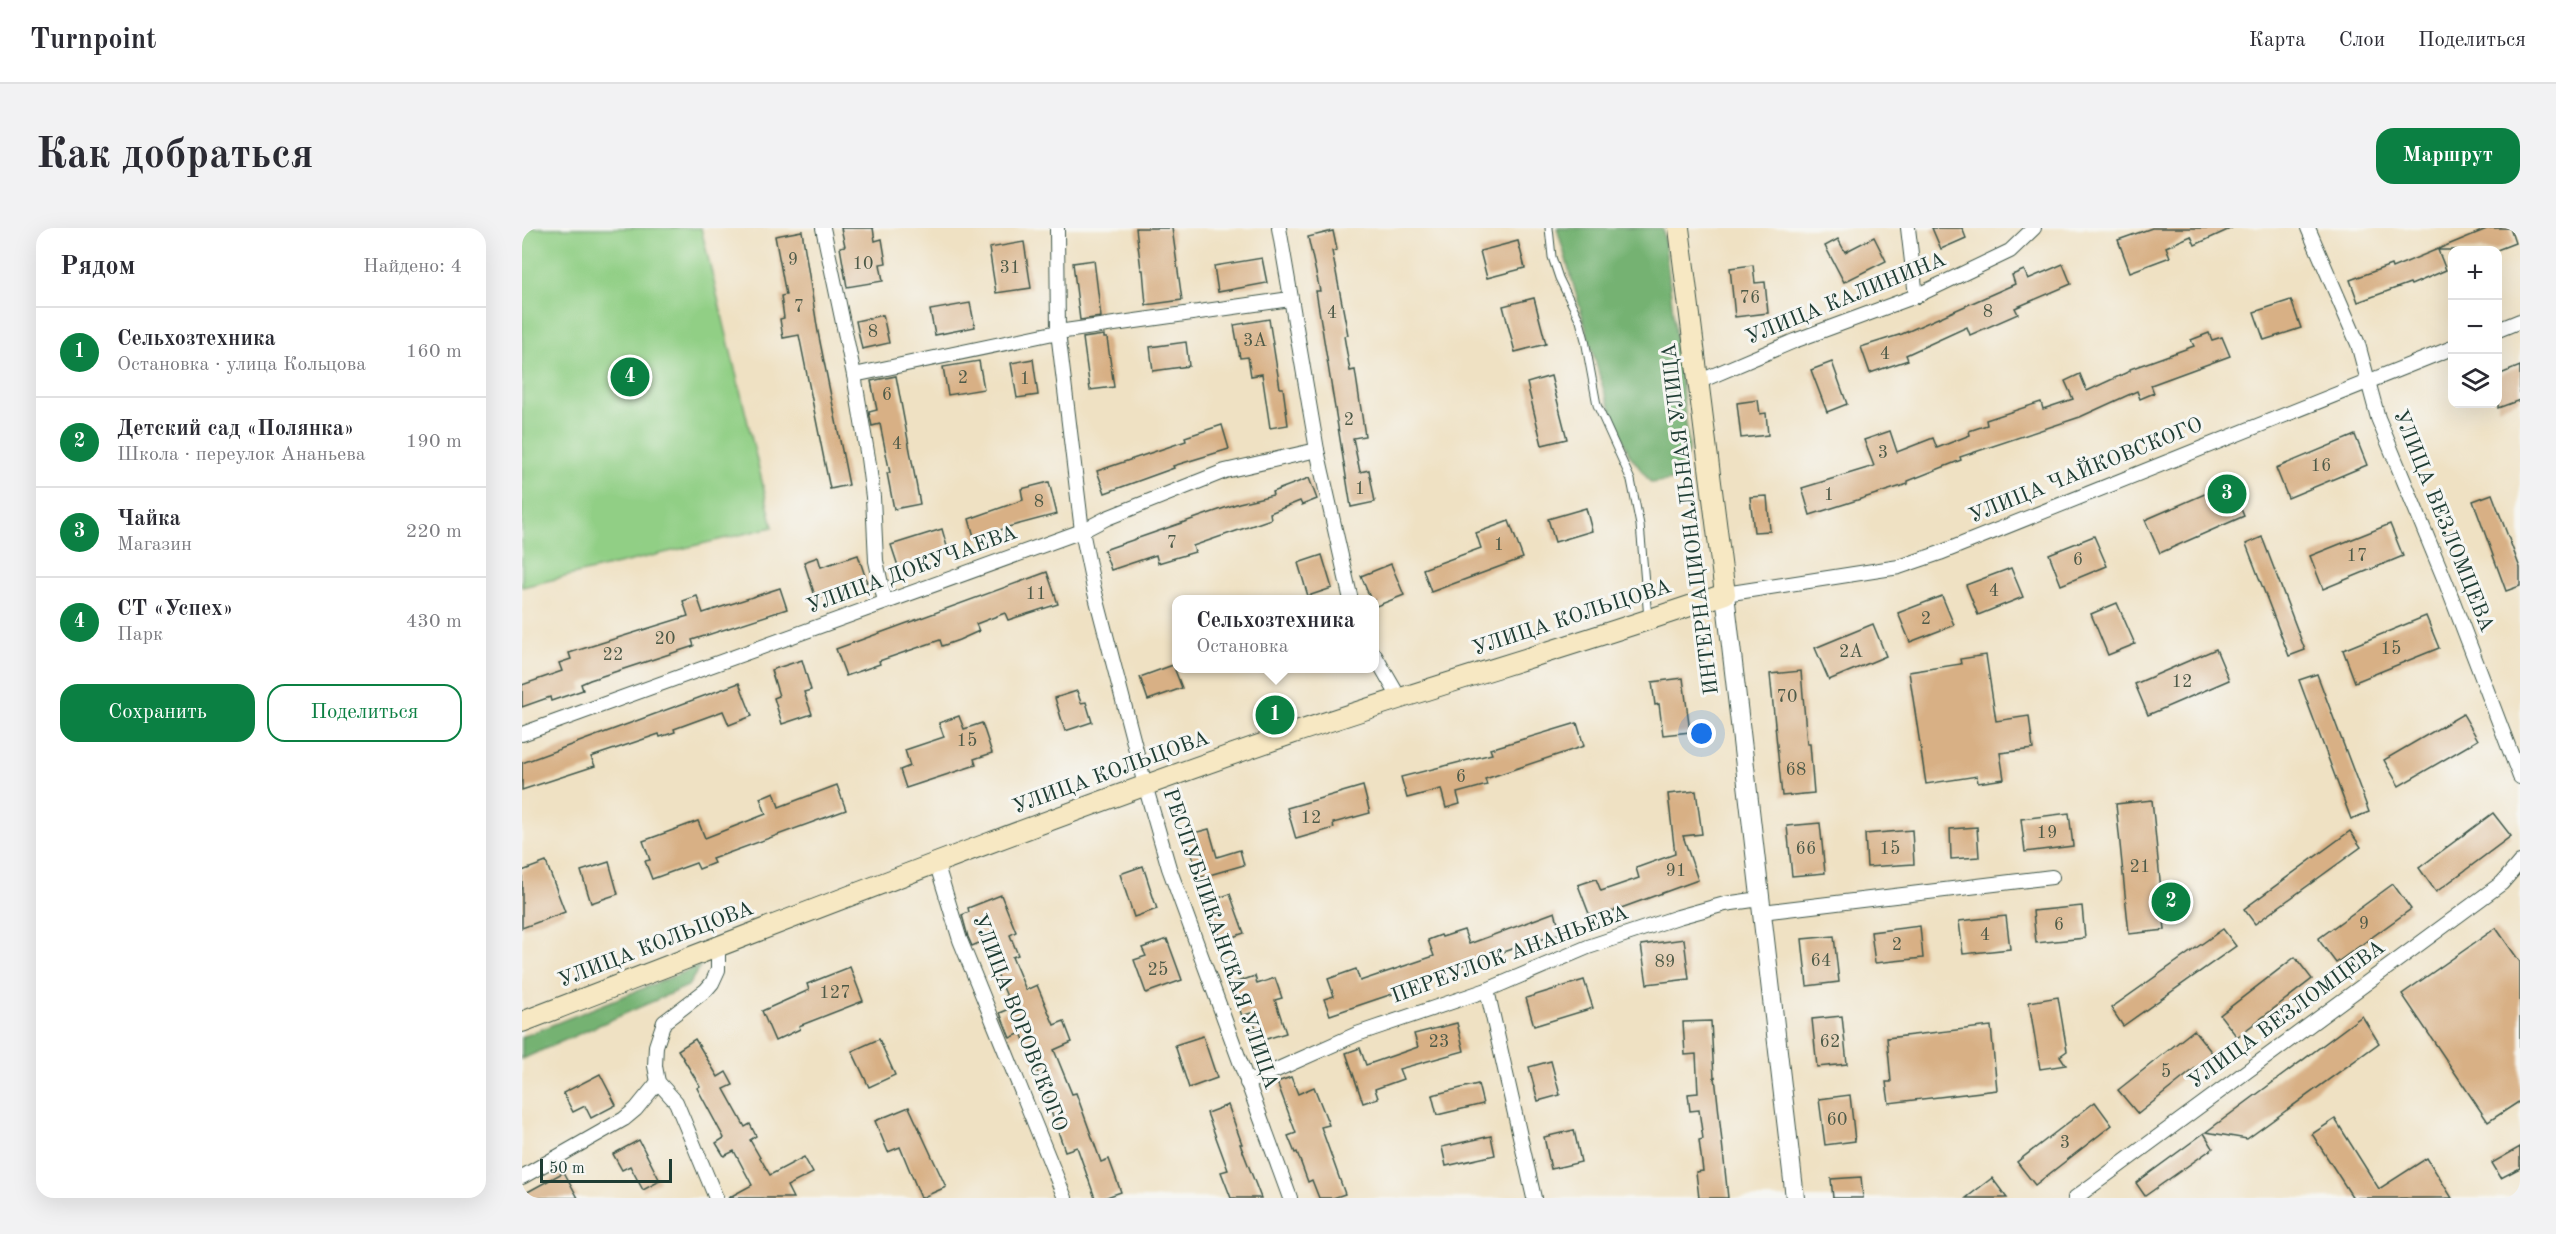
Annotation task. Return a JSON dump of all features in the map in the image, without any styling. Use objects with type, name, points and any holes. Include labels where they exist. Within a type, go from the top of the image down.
[{"type":"main road","name":"ИНТЕРНАЦИОНАЛЬНАЯ УЛИЦА","points":[[1679,228],[1725,594]]},
{"type":"main road","name":"УЛИЦА КОЛЬЦОВА","points":[[522,1022],[936,862],[1144,785],[1725,594]]},
{"type":"street","points":[[823,228],[854,375],[873,497],[876,561],[885,602]]},
{"type":"street","name":"РЕСПУБЛИКАНСКАЯ УЛИЦА","points":[[1057,228],[1058,332],[1082,531],[1094,590],[1144,785],[1176,889],[1290,1198]]},
{"type":"street","points":[[1279,228],[1317,450],[1351,595]]},
{"type":"street","points":[[1908,228],[1916,296]]},
{"type":"street","name":"УЛИЦА КАЛИНИНА","points":[[1698,382],[1794,341],[1916,296],[2010,251],[2034,228]]},
{"type":"street","name":"УЛИЦА ВЕЗЛОМЦЕВА","points":[[2308,228],[2358,344],[2378,418],[2450,594],[2520,777]]},
{"type":"street","points":[[854,375],[1058,332],[1290,299]]},
{"type":"street","points":[[2502,328],[2520,321]]},
{"type":"street","name":"УЛИЦА ЧАЙКОВСКОГО","points":[[1725,594],[1899,567],[1940,553],[2448,350]]},
{"type":"street","name":"УЛИЦА ДОКУЧАЕВА","points":[[522,734],[1082,531],[1107,518],[1225,471],[1317,450]]},
{"type":"street","name":"ИНТЕРНАЦИОНАЛЬНАЯ УЛИЦА","points":[[1725,594],[1795,1198]]},
{"type":"street","points":[[1379,663],[1400,699]]},
{"type":"street","name":"УЛИЦА ВОРОВСКОГО","points":[[936,862],[960,940],[1065,1198]]},
{"type":"street","name":"УЛИЦА ВЕЗЛОМЦЕВА","points":[[2075,1198],[2502,883],[2520,862]]},
{"type":"street","name":"ПЕРЕУЛОК АНАНЬЕВА","points":[[1247,1083],[1357,1034],[1487,990],[1588,947],[1725,904],[1761,906],[2052,877]]},
{"type":"street","points":[[716,1198],[676,1102],[658,1082],[655,1066],[656,1046],[664,1022],[712,983],[718,970],[718,947]]},
{"type":"street","points":[[1487,990],[1534,1198]]},
{"type":"street","points":[[522,1177],[624,1119],[636,1109],[658,1082]]},
{"type":"lane","points":[[1549,228],[1556,268],[1586,340],[1597,405],[1631,480],[1640,525],[1648,620]]},
{"type":"green space","points":[[522,228],[701,228],[773,527],[522,587]]},
{"type":"green space","points":[[1557,228],[1663,228],[1689,448],[1679,479],[1651,483],[1629,454],[1604,391]]},
{"type":"green space","points":[[701,965],[688,986],[522,1059],[522,1037]]},
{"type":"building","points":[[841,228],[873,228],[875,241],[882,239],[886,263],[880,264],[883,281],[847,287],[840,247],[845,246]]},
{"type":"building","points":[[1136,228],[1172,228],[1182,300],[1146,305]]},
{"type":"building","points":[[1932,228],[1962,228],[1966,238],[1941,249]]},
{"type":"building","points":[[2152,228],[2232,228],[2195,245],[2191,236],[2166,247],[2170,257],[2130,272],[2118,240]]},
{"type":"building","points":[[2489,228],[2510,228],[2515,243],[2502,248],[2502,246],[2448,246],[2448,250],[2438,250],[2446,270],[2411,285],[2410,283],[2358,302],[2350,280],[2391,265],[2392,268]]},
{"type":"building","points":[[802,231],[818,332],[849,485],[830,489],[799,335],[783,338],[780,319],[784,318],[781,296],[786,295],[775,236]]},
{"type":"building","points":[[1333,231],[1337,250],[1332,251],[1348,335],[1344,336],[1350,371],[1355,370],[1365,436],[1353,438],[1360,472],[1369,470],[1375,502],[1351,507],[1316,291],[1320,291],[1308,237]]},
{"type":"building","points":[[1874,237],[1886,261],[1844,282],[1825,246],[1838,239],[1845,252]]},
{"type":"building","points":[[1518,241],[1525,268],[1487,278],[1480,251]]},
{"type":"building","points":[[1024,242],[1031,288],[996,293],[989,248]]},
{"type":"building","points":[[1262,258],[1267,283],[1218,292],[1214,266]]},
{"type":"building","points":[[1094,260],[1101,317],[1080,320],[1073,263]]},
{"type":"building","points":[[2063,264],[2071,284],[2015,308],[2018,314],[1970,335],[1967,327],[1906,355],[1908,360],[1870,373],[1861,347],[1902,334],[2015,284],[2012,275],[2024,270],[2028,279]]},
{"type":"building","points":[[1753,265],[1755,283],[1765,282],[1768,313],[1735,317],[1730,268]]},
{"type":"building","points":[[1534,298],[1546,344],[1515,352],[1503,306]]},
{"type":"building","points":[[2291,300],[2301,328],[2264,340],[2254,312]]},
{"type":"building","points":[[970,303],[975,327],[935,335],[930,310]]},
{"type":"building","points":[[883,315],[889,343],[862,349],[856,321]]},
{"type":"building","points":[[1269,319],[1288,425],[1270,428],[1262,374],[1251,376],[1248,357],[1240,358],[1234,325]]},
{"type":"building","points":[[2209,333],[2212,340],[2222,337],[2230,356],[2151,385],[2154,393],[2140,399],[2137,391],[2080,417],[1960,457],[1961,460],[1908,481],[1908,484],[1810,515],[1802,488],[1874,466],[1864,440],[1890,431],[1897,452],[1933,438],[1937,448],[1970,435],[1969,431],[1987,425],[1986,420],[2041,402],[2043,409],[2073,399],[2065,381],[2080,374],[2087,391],[2130,369],[2194,346],[2191,340]]},
{"type":"building","points":[[1104,335],[1104,338],[1107,338],[1114,387],[1090,390],[1083,338]]},
{"type":"building","points":[[1186,342],[1189,366],[1153,371],[1150,347]]},
{"type":"building","points":[[1033,359],[1038,395],[1017,398],[1011,363]]},
{"type":"building","points":[[979,361],[984,389],[948,395],[943,367]]},
{"type":"building","points":[[1832,362],[1847,404],[1827,412],[1811,370]]},
{"type":"building","points":[[2520,366],[2520,400],[2502,407],[2502,373]]},
{"type":"building","points":[[896,376],[920,504],[894,509],[887,473],[890,473],[880,424],[872,426],[869,412],[877,410],[871,381]]},
{"type":"building","points":[[1551,376],[1567,439],[1542,445],[1527,383]]},
{"type":"building","points":[[1758,400],[1760,414],[1766,413],[1768,435],[1741,438],[1737,403]]},
{"type":"building","points":[[1222,425],[1229,449],[1173,466],[1174,468],[1105,493],[1097,471],[1186,441],[1185,437]]},
{"type":"building","points":[[2355,435],[2367,465],[2288,498],[2276,468]]},
{"type":"building","points":[[1309,478],[1317,499],[1302,505],[1300,501],[1270,513],[1271,519],[1193,546],[1195,552],[1158,563],[1156,555],[1111,570],[1104,550],[1239,503],[1273,495],[1272,492]]},
{"type":"building","points":[[1049,482],[1057,514],[1008,527],[975,540],[969,519],[1023,500],[1021,489]]},
{"type":"building","points":[[2230,483],[2244,516],[2160,553],[2145,520]]},
{"type":"building","points":[[2492,494],[2520,568],[2520,586],[2506,591],[2473,501]]},
{"type":"building","points":[[1767,496],[1770,531],[1754,532],[1750,497]]},
{"type":"building","points":[[1586,508],[1592,531],[1555,542],[1548,519]]},
{"type":"building","points":[[1509,521],[1523,558],[1431,592],[1423,569],[1481,548],[1476,533]]},
{"type":"building","points":[[2390,524],[2403,556],[2323,589],[2310,556]]},
{"type":"building","points":[[942,529],[948,550],[898,566],[891,545]]},
{"type":"building","points":[[2094,536],[2107,566],[2061,585],[2049,554]]},
{"type":"building","points":[[2262,537],[2305,650],[2289,656],[2246,544]]},
{"type":"building","points":[[858,555],[867,582],[816,599],[804,562],[818,557],[821,567]]},
{"type":"building","points":[[1322,555],[1332,588],[1308,595],[1298,563]]},
{"type":"building","points":[[1391,564],[1404,595],[1379,605],[1379,595],[1369,595],[1361,576]]},
{"type":"building","points":[[2011,568],[2023,597],[1978,615],[1966,585]]},
{"type":"building","points":[[1047,572],[1058,604],[1008,620],[1005,613],[976,624],[979,631],[959,640],[942,646],[940,640],[879,661],[880,664],[846,676],[836,649]]},
{"type":"building","points":[[780,588],[787,609],[692,640],[694,646],[590,680],[581,684],[583,690],[551,701],[550,697],[522,707],[522,685],[562,671],[559,663],[571,659],[569,653],[688,616],[683,601],[697,596],[703,613]]},
{"type":"building","points":[[1942,596],[1954,625],[1910,642],[1898,613]]},
{"type":"building","points":[[2117,603],[2135,644],[2108,655],[2091,614]]},
{"type":"building","points":[[2426,616],[2439,648],[2355,682],[2343,650]]},
{"type":"building","points":[[1873,624],[1886,656],[1829,680],[1815,648]]},
{"type":"building","points":[[2216,649],[2229,680],[2148,715],[2135,684]]},
{"type":"building","points":[[1986,655],[1996,721],[2029,716],[2033,749],[2000,753],[2004,779],[1978,783],[1977,776],[1926,784],[1909,672],[1961,664],[1960,659]]},
{"type":"building","points":[[802,660],[811,690],[804,692],[812,714],[782,724],[774,698],[779,696],[771,670]]},
{"type":"building","points":[[1172,665],[1172,673],[1176,673],[1182,688],[1148,700],[1140,677]]},
{"type":"building","points":[[1801,671],[1814,793],[1782,796],[1770,674]]},
{"type":"building","points":[[2317,674],[2369,812],[2351,819],[2299,680]]},
{"type":"building","points":[[1683,678],[1690,732],[1663,735],[1659,704],[1655,705],[1652,682]]},
{"type":"building","points":[[739,683],[752,716],[729,725],[723,711],[674,729],[675,732],[660,737],[659,734],[591,757],[595,766],[522,790],[522,763]]},
{"type":"building","points":[[1077,691],[1081,703],[1086,702],[1092,722],[1065,731],[1055,698]]},
{"type":"building","points":[[2463,714],[2478,740],[2399,786],[2384,760]]},
{"type":"building","points":[[959,716],[964,729],[982,723],[992,753],[974,759],[976,765],[906,788],[900,770],[910,766],[905,750],[944,737],[939,723]]},
{"type":"building","points":[[1577,723],[1584,746],[1485,779],[1487,785],[1457,793],[1460,804],[1446,808],[1441,789],[1407,798],[1401,777],[1492,754],[1490,749]]},
{"type":"building","points":[[837,785],[846,810],[712,859],[714,863],[699,869],[696,863],[652,879],[645,861],[650,860],[643,841],[698,821],[705,838],[766,814],[760,798],[774,792],[779,807]]},
{"type":"building","points":[[1363,786],[1370,813],[1333,823],[1334,828],[1296,839],[1287,808]]},
{"type":"building","points":[[1696,791],[1702,834],[1683,836],[1698,880],[1591,919],[1578,885],[1596,879],[1601,891],[1639,878],[1636,868],[1675,854],[1668,794]]},
{"type":"building","points":[[2152,800],[2165,930],[2129,934],[2116,804]]},
{"type":"building","points":[[2069,813],[2073,846],[2025,852],[2021,819]]},
{"type":"building","points":[[2493,813],[2511,836],[2436,892],[2419,868]]},
{"type":"building","points":[[1820,823],[1825,873],[1792,876],[1787,826]]},
{"type":"building","points":[[1977,827],[1979,857],[1951,859],[1950,829]]},
{"type":"building","points":[[1209,829],[1217,857],[1240,850],[1244,865],[1199,878],[1186,835]]},
{"type":"building","points":[[1912,830],[1914,864],[1867,867],[1865,834]]},
{"type":"building","points":[[2350,831],[2361,847],[2255,924],[2244,909]]},
{"type":"building","points":[[546,862],[565,912],[522,928],[522,871]]},
{"type":"building","points":[[609,862],[618,894],[591,903],[581,871]]},
{"type":"building","points":[[1143,866],[1157,909],[1134,917],[1120,874]]},
{"type":"building","points":[[2393,884],[2411,909],[2336,963],[2318,939]]},
{"type":"building","points":[[1230,894],[1244,933],[1221,941],[1207,902]]},
{"type":"building","points":[[1001,895],[1016,932],[1010,935],[1018,955],[1012,957],[1026,990],[1037,985],[1054,1025],[1064,1021],[1072,1042],[1054,1050],[1072,1094],[1076,1093],[1101,1162],[1109,1159],[1121,1192],[1104,1198],[1095,1198],[1077,1147],[1065,1151],[1048,1103],[1050,1102],[1021,1033],[1010,1038],[1000,1013],[1012,1008],[993,964],[990,966],[981,942],[972,946],[968,937],[962,915],[969,912],[968,908]]},
{"type":"building","points":[[2082,906],[2085,938],[2036,943],[2033,911]]},
{"type":"building","points":[[1555,912],[1561,933],[1534,942],[1536,948],[1517,954],[1515,948],[1448,970],[1412,985],[1413,987],[1330,1015],[1324,999],[1334,996],[1328,979],[1356,969],[1360,981],[1434,956],[1428,940],[1441,935],[1442,937],[1464,930],[1469,944]]},
{"type":"building","points":[[2006,916],[2010,949],[1963,954],[1959,921]]},
{"type":"building","points":[[1920,926],[1923,958],[1875,963],[1871,932]]},
{"type":"building","points":[[2496,928],[2520,962],[2520,1101],[2488,1122],[2402,994]]},
{"type":"building","points":[[2223,929],[2236,946],[2123,1026],[2111,1008]]},
{"type":"building","points":[[1834,936],[1839,982],[1807,986],[1802,939]]},
{"type":"building","points":[[1167,939],[1182,980],[1146,993],[1134,960],[1146,956],[1142,948]]},
{"type":"building","points":[[1684,939],[1689,979],[1647,984],[1641,945]]},
{"type":"building","points":[[2295,957],[2312,979],[2237,1037],[2220,1015]]},
{"type":"building","points":[[850,967],[863,1001],[799,1026],[800,1029],[775,1041],[762,1011],[809,990],[807,984]]},
{"type":"building","points":[[1255,976],[1257,984],[1275,978],[1282,998],[1275,1000],[1286,1033],[1260,1041],[1251,1013],[1242,1016],[1231,984]]},
{"type":"building","points":[[1584,980],[1593,1008],[1534,1026],[1526,998]]},
{"type":"building","points":[[2058,997],[2067,1051],[2060,1056],[2066,1065],[2040,1069],[2029,1002]]},
{"type":"building","points":[[1842,1016],[1847,1064],[1817,1067],[1812,1019]]},
{"type":"building","points":[[2362,1016],[2379,1043],[2247,1139],[2206,1132]]},
{"type":"building","points":[[1711,1021],[1714,1078],[1728,1198],[1699,1198],[1696,1172],[1703,1171],[1699,1140],[1703,1139],[1699,1110],[1690,1111],[1688,1094],[1698,1093],[1696,1054],[1685,1055],[1683,1022]]},
{"type":"building","points":[[1457,1023],[1464,1051],[1399,1069],[1403,1079],[1375,1089],[1378,1098],[1363,1103],[1346,1053],[1360,1048],[1366,1065],[1418,1047],[1414,1034]]},
{"type":"building","points":[[1991,1026],[1997,1090],[1889,1103],[1886,1082],[1891,1082],[1887,1038]]},
{"type":"building","points":[[2194,1030],[2213,1054],[2138,1114],[2118,1090]]},
{"type":"building","points":[[1203,1036],[1217,1078],[1189,1088],[1175,1045]]},
{"type":"building","points":[[695,1039],[718,1077],[726,1072],[733,1085],[724,1089],[745,1127],[750,1124],[756,1136],[750,1140],[770,1175],[804,1157],[813,1173],[787,1186],[793,1198],[728,1198],[752,1185],[734,1151],[724,1156],[716,1143],[724,1138],[697,1088],[700,1086],[678,1050]]},
{"type":"building","points":[[879,1039],[895,1075],[869,1087],[852,1051]]},
{"type":"building","points":[[1551,1061],[1560,1095],[1538,1101],[1529,1067]]},
{"type":"building","points":[[600,1074],[616,1105],[591,1118],[585,1106],[573,1112],[563,1093]]},
{"type":"building","points":[[1291,1077],[1298,1094],[1314,1087],[1329,1125],[1321,1127],[1345,1194],[1333,1198],[1319,1198],[1312,1180],[1308,1182],[1297,1152],[1295,1153],[1288,1136],[1296,1133],[1277,1082]]},
{"type":"building","points":[[1478,1084],[1483,1104],[1437,1115],[1432,1095]]},
{"type":"building","points":[[1850,1095],[1855,1141],[1825,1145],[1819,1099]]},
{"type":"building","points":[[2095,1102],[2112,1125],[2035,1185],[2017,1162]]},
{"type":"building","points":[[1228,1105],[1261,1198],[1231,1198],[1221,1172],[1228,1170],[1207,1113]]},
{"type":"building","points":[[909,1107],[946,1187],[921,1198],[900,1147],[888,1152],[875,1121]]},
{"type":"building","points":[[2335,1119],[2379,1189],[2427,1158],[2452,1198],[2353,1198],[2312,1134]]},
{"type":"building","points":[[1574,1130],[1581,1162],[1551,1169],[1544,1137]]},
{"type":"building","points":[[2204,1133],[2213,1148],[2145,1196],[2136,1183]]},
{"type":"building","points":[[1491,1136],[1495,1155],[1446,1166],[1442,1147]]},
{"type":"building","points":[[639,1140],[660,1181],[643,1190],[630,1166],[622,1170],[613,1154]]},
{"type":"building","points":[[2520,1147],[2520,1168],[2501,1178],[2492,1163]]},
{"type":"building","points":[[564,1172],[578,1198],[522,1198],[522,1195]]},
{"type":"building","points":[[1861,1177],[1863,1198],[1833,1198],[1831,1179]]},
{"type":"building","points":[[1992,1178],[2007,1198],[1966,1198]]},
{"type":"place","name":"СТ «Успех»","points":[[630,377]]},
{"type":"place","name":"Чайка","points":[[2227,494]]},
{"type":"place","name":"Сельхозтехника","points":[[1275,715]]},
{"type":"place","name":"Детский сад «Полянка»","points":[[2171,902]]}]
